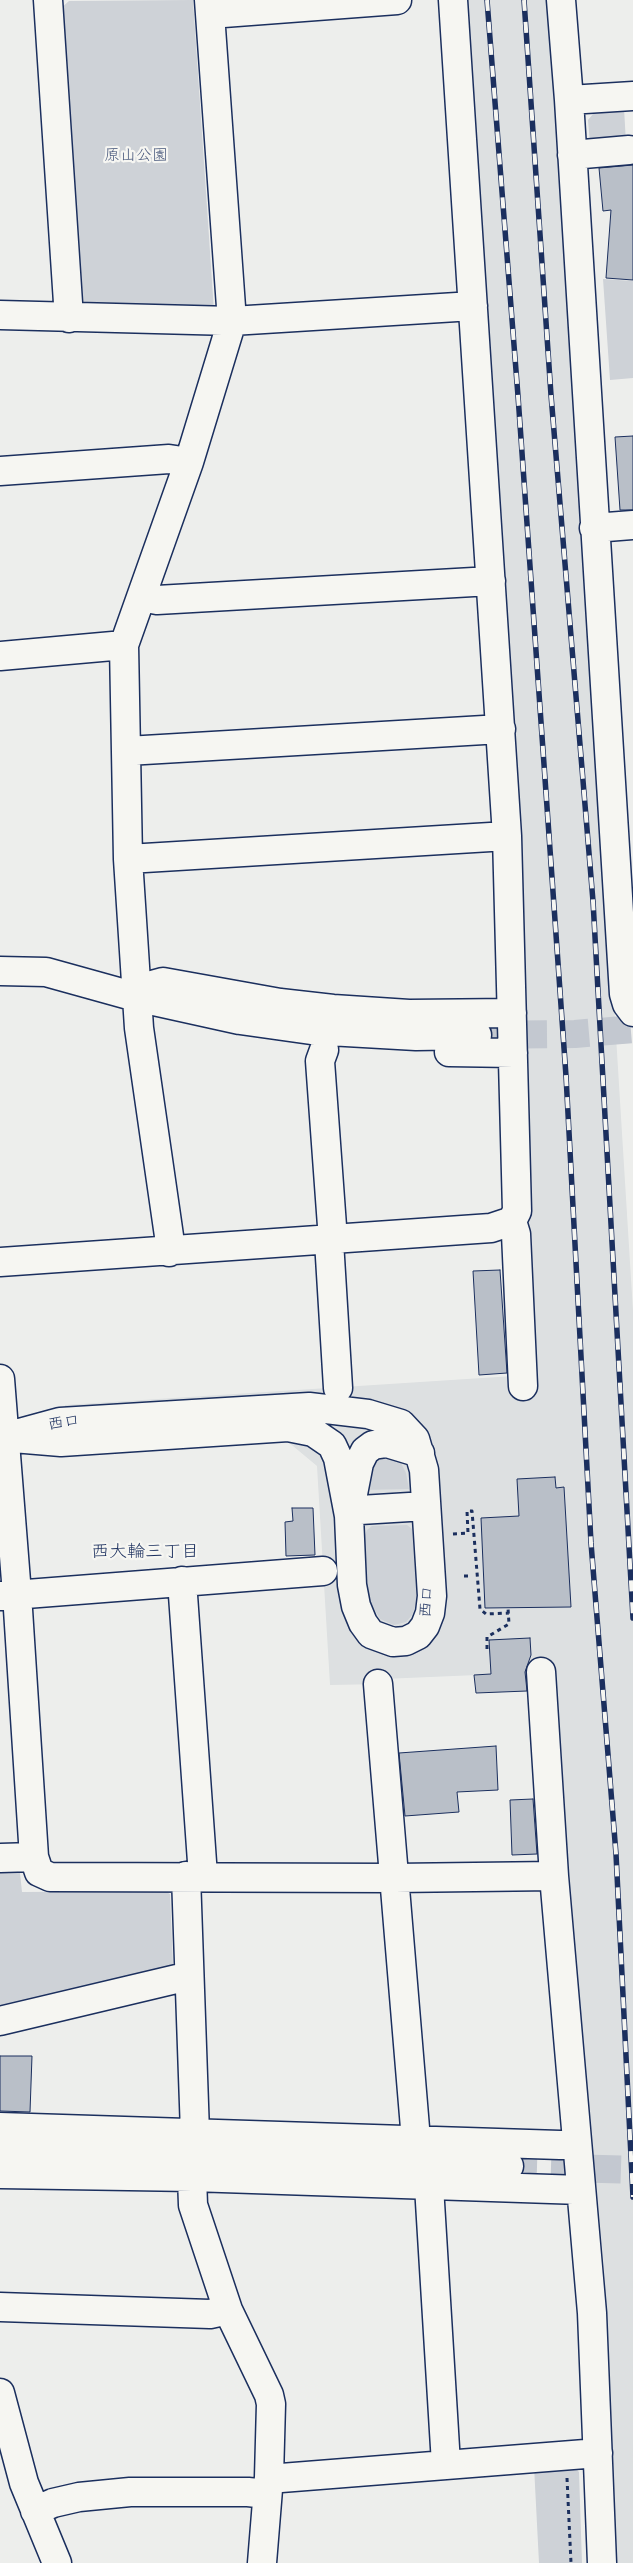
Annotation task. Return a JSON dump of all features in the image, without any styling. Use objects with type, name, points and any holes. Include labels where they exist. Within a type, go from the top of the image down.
[{"type":"street","points":[[48,0],[70,318]]},
{"type":"street","points":[[169,1252],[169,1236],[138,1028],[128,859],[124,645],[189,462],[232,321],[209,7],[397,0]]},
{"type":"street","points":[[453,0],[507,836],[517,1211],[512,1221],[516,1234],[523,1386]]},
{"type":"street","points":[[561,0],[569,100],[594,528],[622,781],[624,994],[627,1004],[633,1012]]},
{"type":"street","points":[[569,100],[633,96]]},
{"type":"street","points":[[572,155],[629,150]]},
{"type":"street","points":[[0,315],[232,321],[473,306]]},
{"type":"street","points":[[0,471],[168,459],[189,462]]},
{"type":"street","points":[[594,528],[633,525]]},
{"type":"street","points":[[141,597],[157,600],[491,581]]},
{"type":"street","points":[[0,656],[124,645]]},
{"type":"street","points":[[127,751],[501,729]]},
{"type":"street","points":[[128,859],[507,836]]},
{"type":"street","points":[[0,971],[46,972],[136,997],[240,1020],[311,1030],[416,1036],[477,1036]]},
{"type":"street","points":[[136,997],[152,985],[163,982],[245,998],[333,1009],[408,1014],[512,1013]]},
{"type":"street","points":[[136,997],[152,1014],[167,1020],[228,1035],[324,1050],[513,1052]]},
{"type":"street","points":[[324,1050],[320,1061],[338,1388]]},
{"type":"street","points":[[0,1262],[331,1241],[491,1228],[512,1221]]},
{"type":"street","points":[[0,1379],[9,1595],[34,1857],[39,1872],[50,1877],[385,1878],[554,1876]]},
{"type":"street","name":"西口","points":[[310,1408],[368,1414],[401,1424],[415,1439],[420,1453],[426,1506],[432,1596],[430,1613],[425,1626],[418,1636],[406,1641],[393,1642],[381,1640],[372,1634],[363,1623],[356,1606],[352,1585],[349,1516],[338,1458],[332,1445],[322,1437],[304,1428],[241,1430],[61,1442],[2,1437],[60,1422],[310,1408]]},
{"type":"street","points":[[349,1516],[359,1462],[365,1451],[373,1446],[387,1443],[420,1453]]},
{"type":"street","points":[[349,1516],[360,1510],[426,1506]]},
{"type":"street","points":[[9,1595],[323,1571]]},
{"type":"street","points":[[182,1582],[194,1876],[190,1976],[195,2133]]},
{"type":"street","points":[[541,1672],[554,1876],[592,2313],[602,2563]]},
{"type":"street","points":[[369,1684],[385,1878],[397,2122],[406,2140]]},
{"type":"street","points":[[0,1858],[34,1857]]},
{"type":"street","points":[[0,2022],[190,1976]]},
{"type":"street","points":[[0,2127],[577,2144]]},
{"type":"street","points":[[0,2150],[509,2166]]},
{"type":"street","points":[[0,2174],[192,2177],[581,2190]]},
{"type":"street","points":[[192,2177],[193,2204],[228,2310],[269,2395],[271,2404],[268,2486],[262,2563]]},
{"type":"street","points":[[429,2186],[446,2464]]},
{"type":"street","points":[[0,2307],[210,2314],[228,2310]]},
{"type":"street","points":[[0,2393],[24,2483],[57,2563]]},
{"type":"street","points":[[35,2511],[53,2503],[79,2497],[130,2492],[248,2492],[268,2486],[281,2478],[598,2453]]},
{"type":"path","points":[[453,1534],[468,1533],[467,1511],[472,1511],[480,1609],[486,1614],[509,1613]]},
{"type":"path","points":[[464,1576],[470,1576]]},
{"type":"path","points":[[488,1650],[487,1637],[509,1624],[508,1608]]},
{"type":"path","points":[[564,2456],[571,2563]]},
{"type":"shaded area","points":[[467,0],[547,0],[600,777],[633,1311],[633,2563],[614,2563],[604,2267],[548,1672],[383,1679],[383,1684],[330,1685],[317,1466],[287,1441],[66,1457],[65,1405],[513,1376],[500,534]]},
{"type":"green space","name":"原山公園","points":[[193,0],[214,311],[79,303],[59,10],[69,1]]},
{"type":"green space","points":[[598,108],[624,108],[626,143],[590,144],[588,120]]},
{"type":"green space","points":[[603,279],[633,281],[633,378],[610,380]]},
{"type":"green space","points":[[379,1451],[399,1459],[406,1473],[409,1489],[361,1490]]},
{"type":"green space","points":[[407,1525],[412,1529],[417,1602],[412,1615],[406,1622],[394,1625],[380,1619],[369,1600],[363,1540],[367,1530],[372,1526]]},
{"type":"green space","points":[[0,1865],[13,1865],[20,1873],[22,1892],[165,1891],[170,1894],[173,1965],[170,1968],[0,2008]]},
{"type":"green space","points":[[571,2463],[579,2472],[582,2563],[539,2563],[534,2466]]},
{"type":"building","points":[[633,165],[633,280],[606,278],[611,210],[603,211],[599,168]]},
{"type":"building","points":[[633,436],[633,510],[620,510],[615,437]]},
{"type":"building","points":[[500,1270],[507,1373],[479,1375],[473,1271]]},
{"type":"building","points":[[555,1477],[556,1488],[564,1487],[571,1607],[485,1608],[481,1518],[519,1516],[517,1479]]},
{"type":"building","points":[[292,1508],[313,1508],[315,1555],[286,1556],[285,1522],[293,1521]]},
{"type":"building","points":[[530,1638],[531,1655],[525,1672],[527,1691],[476,1693],[474,1675],[491,1674],[489,1640]]},
{"type":"building","points":[[496,1746],[498,1790],[457,1792],[459,1812],[405,1816],[399,1753]]},
{"type":"building","points":[[533,1799],[537,1854],[512,1855],[510,1800]]},
{"type":"building","points":[[0,2056],[32,2056],[30,2112],[0,2111]]},
{"type":"tunnel","points":[[477,1035],[575,1034],[633,1029]]},
{"type":"tunnel","points":[[509,2166],[633,2170]]},
{"type":"railway","points":[[487,0],[518,396],[566,1076],[591,1543],[616,1854],[633,2197]]},
{"type":"railway","points":[[524,0],[551,395],[593,901],[633,1618]]},
{"type":"district","name":"西大輪三丁目","points":[[145,1553]]}]
